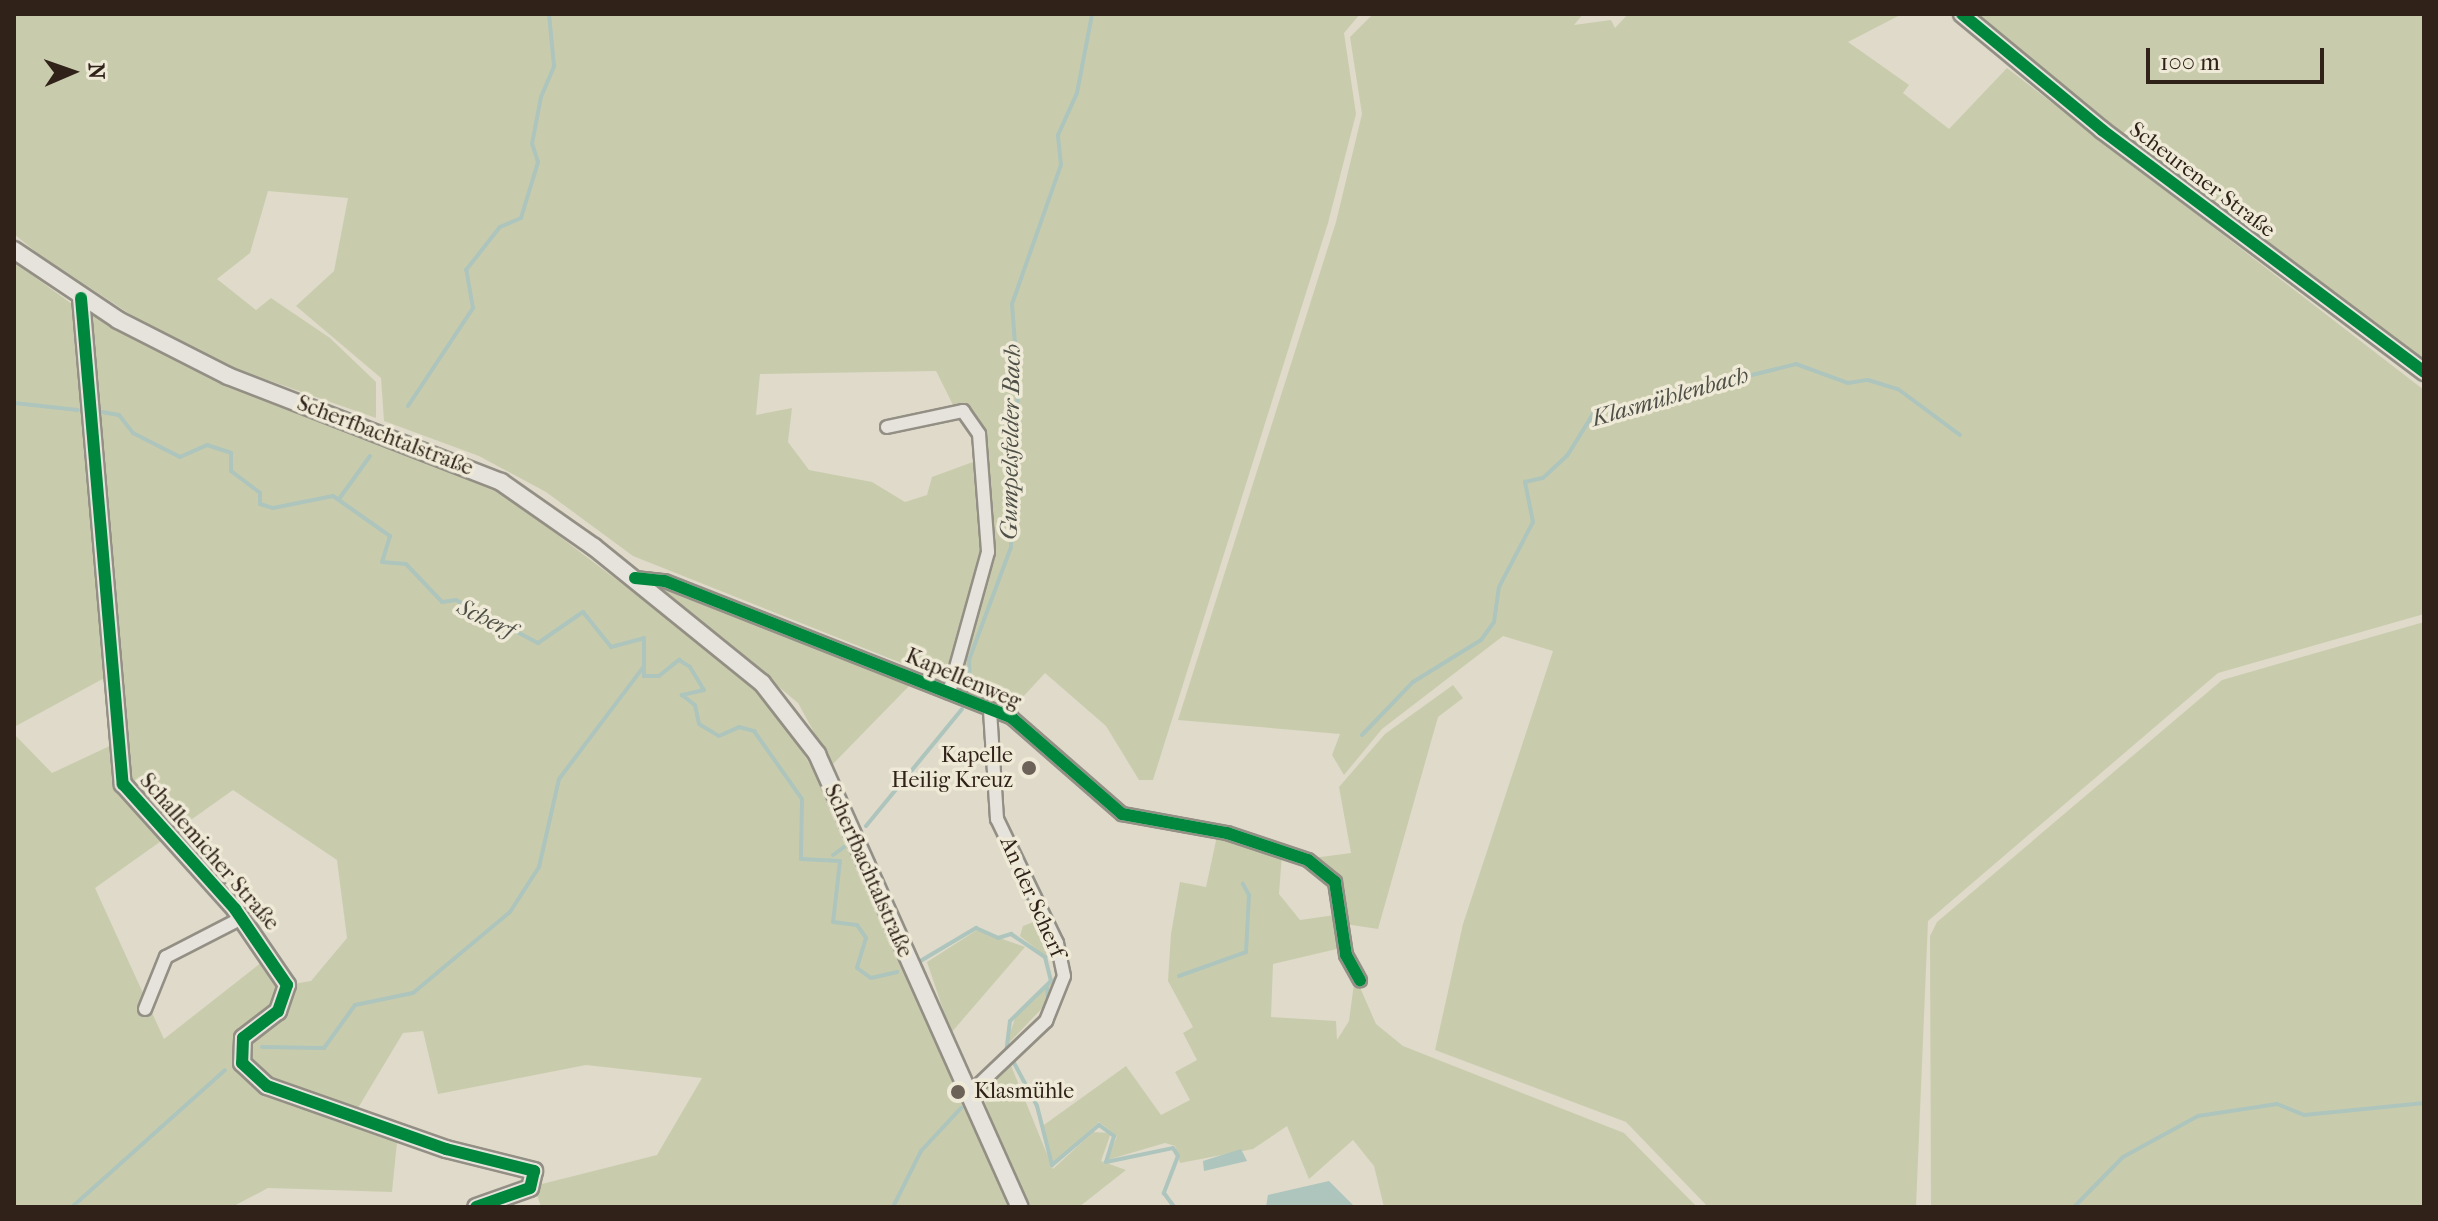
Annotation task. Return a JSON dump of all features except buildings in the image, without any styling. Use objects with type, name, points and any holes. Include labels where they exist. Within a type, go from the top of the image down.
[{"type":"street","name":"Scheurener Straße","points":[[1962,14],[2102,130],[2424,372]]},
{"type":"street","name":"Scherfbachtalstraße","points":[[14,250],[81,298],[228,376],[474,467],[635,578],[762,683],[802,731],[1020,1207]]},
{"type":"street","name":"Schallemicher Straße","points":[[81,298],[123,784],[242,918],[287,985],[278,1011],[243,1038],[247,1072],[267,1086],[446,1149],[534,1171],[530,1188],[476,1207]]},
{"type":"street","name":"Kapellenweg","points":[[887,427],[963,411],[979,434],[988,552],[949,693]]},
{"type":"street","name":"Kapellenweg","points":[[635,578],[665,581],[990,710],[1032,733],[1122,814],[1227,833],[1325,870],[1335,882],[1346,955],[1360,980]]},
{"type":"street","name":"An der Scherf","points":[[968,1095],[1046,1021],[1063,989],[1060,952],[997,819],[990,710]]},
{"type":"street","name":"Schallemicher Straße","points":[[145,1009],[166,957],[242,918]]},
{"type":"green space","points":[[14,14],[1360,14],[1344,33],[1356,114],[1328,223],[1153,780],[1139,780],[1106,726],[1045,673],[1011,710],[958,686],[991,552],[993,506],[975,414],[955,409],[936,371],[760,374],[756,415],[792,408],[788,442],[809,470],[872,482],[905,502],[927,495],[932,477],[981,459],[984,550],[949,682],[633,556],[546,492],[479,456],[384,421],[381,378],[296,306],[334,271],[348,198],[268,191],[250,253],[217,279],[256,310],[271,298],[330,338],[376,382],[376,418],[228,366],[142,322],[37,253],[14,234]]},
{"type":"green space","points":[[1373,14],[1583,14],[1574,25],[1611,20],[1615,28],[1628,14],[1902,14],[1848,42],[1909,85],[1903,93],[1949,129],[2007,68],[2424,390],[2424,614],[2218,673],[1928,921],[1916,1207],[1708,1207],[1626,1122],[1435,1050],[1463,924],[1553,651],[1503,636],[1382,729],[1344,775],[1332,755],[1340,734],[1178,720],[1336,222],[1362,114],[1350,37]]},
{"type":"green space","points":[[1974,14],[2424,14],[2424,362],[2094,115]]},
{"type":"green space","points":[[14,262],[72,304],[84,440],[94,436],[93,314],[216,379],[493,486],[757,686],[829,792],[1009,1207],[541,1207],[534,1186],[657,1155],[702,1078],[586,1065],[438,1094],[423,1031],[403,1033],[352,1118],[398,1132],[392,1192],[268,1188],[232,1207],[14,1207],[14,734],[52,773],[114,744],[110,675],[14,727]],"holes":[[[233,790],[337,860],[347,938],[311,981],[287,985],[271,955],[164,1039],[95,888]]]},
{"type":"green space","points":[[667,587],[910,685],[832,765],[798,703],[661,588]]},
{"type":"green space","points":[[2424,622],[2424,1207],[1931,1207],[1930,936],[1937,922],[2222,680]]},
{"type":"green space","points":[[1453,685],[1463,698],[1438,717],[1378,929],[1345,924],[1339,880],[1313,858],[1351,853],[1339,787],[1385,734]]},
{"type":"green space","points":[[1217,836],[1282,855],[1279,894],[1300,920],[1335,915],[1341,948],[1273,964],[1271,1017],[1336,1021],[1337,1040],[1349,1021],[1355,976],[1376,1024],[1403,1046],[1624,1133],[1697,1207],[1384,1207],[1374,1166],[1353,1140],[1309,1179],[1287,1126],[1253,1149],[1180,1163],[1175,1146],[1165,1143],[1107,1160],[1117,1136],[1099,1122],[1053,1163],[1041,1127],[1126,1066],[1161,1115],[1190,1100],[1175,1072],[1197,1060],[1183,1033],[1193,1027],[1168,981],[1171,934],[1180,882],[1206,887]]},
{"type":"green space","points":[[1039,920],[1057,970],[1053,997],[1006,1046],[1015,1018],[1055,976],[1053,962],[1020,936],[1023,926]]},
{"type":"green space","points":[[977,930],[1025,947],[951,1033],[927,962]]},
{"type":"green space","points":[[1010,1063],[1053,1169],[1093,1132],[1111,1133],[1101,1161],[1126,1170],[1079,1207],[1031,1207],[997,1139],[982,1092]]},
{"type":"water","points":[[1241,1149],[1247,1161],[1204,1171],[1203,1161]]},
{"type":"water","points":[[1329,1181],[1355,1207],[1266,1207],[1268,1195]]},
{"type":"waterway","points":[[408,406],[473,308],[466,270],[500,227],[521,218],[538,162],[532,144],[541,97],[554,66],[549,14]]},
{"type":"waterway","name":"Gumpelsfelder Bach","points":[[970,688],[969,660],[1011,547],[1018,384],[1012,304],[1061,165],[1058,135],[1077,93],[1092,14]]},
{"type":"waterway","name":"Klasmühlenbach","points":[[1362,735],[1413,682],[1481,640],[1494,622],[1499,587],[1533,522],[1525,482],[1543,478],[1567,456],[1593,414],[1796,364],[1848,383],[1868,380],[1898,389],[1960,435]]},
{"type":"waterway","name":"Scherf","points":[[14,403],[78,410]]},
{"type":"waterway","name":"Scherf","points":[[102,412],[119,415],[133,433],[180,457],[207,445],[231,453],[231,471],[260,493],[260,504],[273,508],[333,496],[390,536],[382,562],[406,564],[442,602],[456,600],[538,643],[583,612],[611,647],[644,638],[644,676],[659,676],[679,660],[690,667],[704,690],[682,695],[695,705],[699,724],[719,736],[739,727],[754,731],[802,799],[801,859],[840,861],[833,922],[857,925],[866,938],[857,968],[871,978],[897,972]]},
{"type":"waterway","points":[[339,499],[370,456]]},
{"type":"waterway","points":[[262,1047],[324,1048],[355,1005],[413,993],[510,912],[539,867],[559,779],[644,666]]},
{"type":"waterway","name":"Gumpelsfelder Bach","points":[[866,826],[962,709]]},
{"type":"waterway","name":"Gumpelsfelder Bach","points":[[833,855],[844,847]]},
{"type":"waterway","name":"Klasmühlenbach","points":[[1179,976],[1246,952],[1249,895],[1243,884]]},
{"type":"waterway","name":"Scherf","points":[[917,963],[976,928],[998,938],[1011,934],[1045,957],[1051,981],[1010,1021],[1006,1052]]},
{"type":"waterway","name":"Klasmühlenbach","points":[[1047,988],[1048,998]]},
{"type":"waterway","name":"Scherf","points":[[1013,1061],[1037,1106],[1052,1165],[1099,1125],[1114,1136],[1106,1162],[1173,1148],[1178,1156],[1164,1193],[1174,1207]]},
{"type":"waterway","points":[[72,1207],[225,1070]]},
{"type":"waterway","points":[[2074,1207],[2123,1157],[2198,1116],[2277,1104],[2304,1115],[2424,1103]]},
{"type":"waterway","points":[[893,1207],[921,1151],[961,1108]]},
{"type":"cycle path","points":[[1962,14],[2102,130],[2424,372]]},
{"type":"cycle path","points":[[81,298],[123,784],[235,909],[287,985],[278,1011],[243,1038],[242,1063],[267,1086],[446,1149],[534,1171],[530,1188],[476,1207]]},
{"type":"cycle path","points":[[635,578],[665,581],[1012,718],[1122,814],[1227,833],[1308,860],[1335,882],[1346,955],[1360,980]]},
{"type":"place","name":"Kapelle Heilig Kreuz","points":[[1029,768]]},
{"type":"place","name":"Klasmühle","points":[[958,1092]]}]
